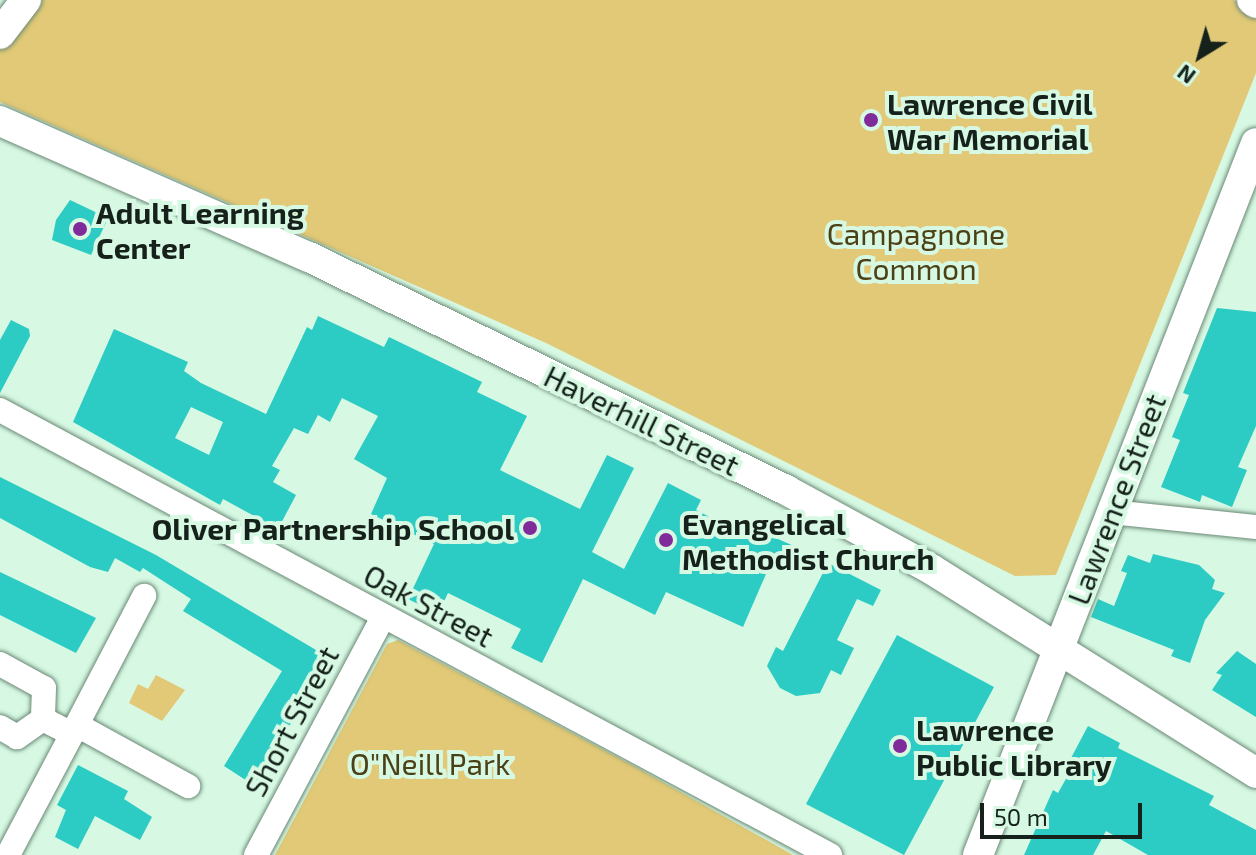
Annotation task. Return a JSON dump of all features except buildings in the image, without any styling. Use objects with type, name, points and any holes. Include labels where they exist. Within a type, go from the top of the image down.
[{"type":"main road","name":"Haverhill Street","points":[[0,121],[309,257],[786,490],[931,569],[1256,773]]},
{"type":"main road","name":"Lawrence Street","points":[[978,855],[1256,143]]},
{"type":"street","name":"Oak Street","points":[[0,410],[830,855]]},
{"type":"street","points":[[1111,512],[1256,527]]},
{"type":"street","points":[[8,855],[144,596]]},
{"type":"street","name":"Short Street","points":[[256,855],[383,617]]},
{"type":"street","points":[[0,664],[44,688],[43,719]]},
{"type":"street","points":[[43,719],[74,730],[188,786]]},
{"type":"street","points":[[0,727],[17,737],[43,719]]},
{"type":"green space","name":"Campagnone Common","points":[[34,0],[1234,0],[1256,16],[1256,73],[1056,575],[1015,576],[546,343],[0,102],[0,44]]},
{"type":"green space","name":"O\"Neill Park","points":[[398,640],[793,855],[275,855],[387,644]]},
{"type":"green space","points":[[156,675],[185,690],[162,721],[129,703],[138,684],[148,689]]},
{"type":"place","name":"Lawrence Civil War Memorial","points":[[871,120]]},
{"type":"place","name":"Adult Learning Center","points":[[80,229]]},
{"type":"place","name":"Oliver Partnership School","points":[[530,528]]},
{"type":"place","name":"Evangelical Methodist Church","points":[[666,540]]},
{"type":"place","name":"Lawrence Public Library","points":[[900,746]]}]
